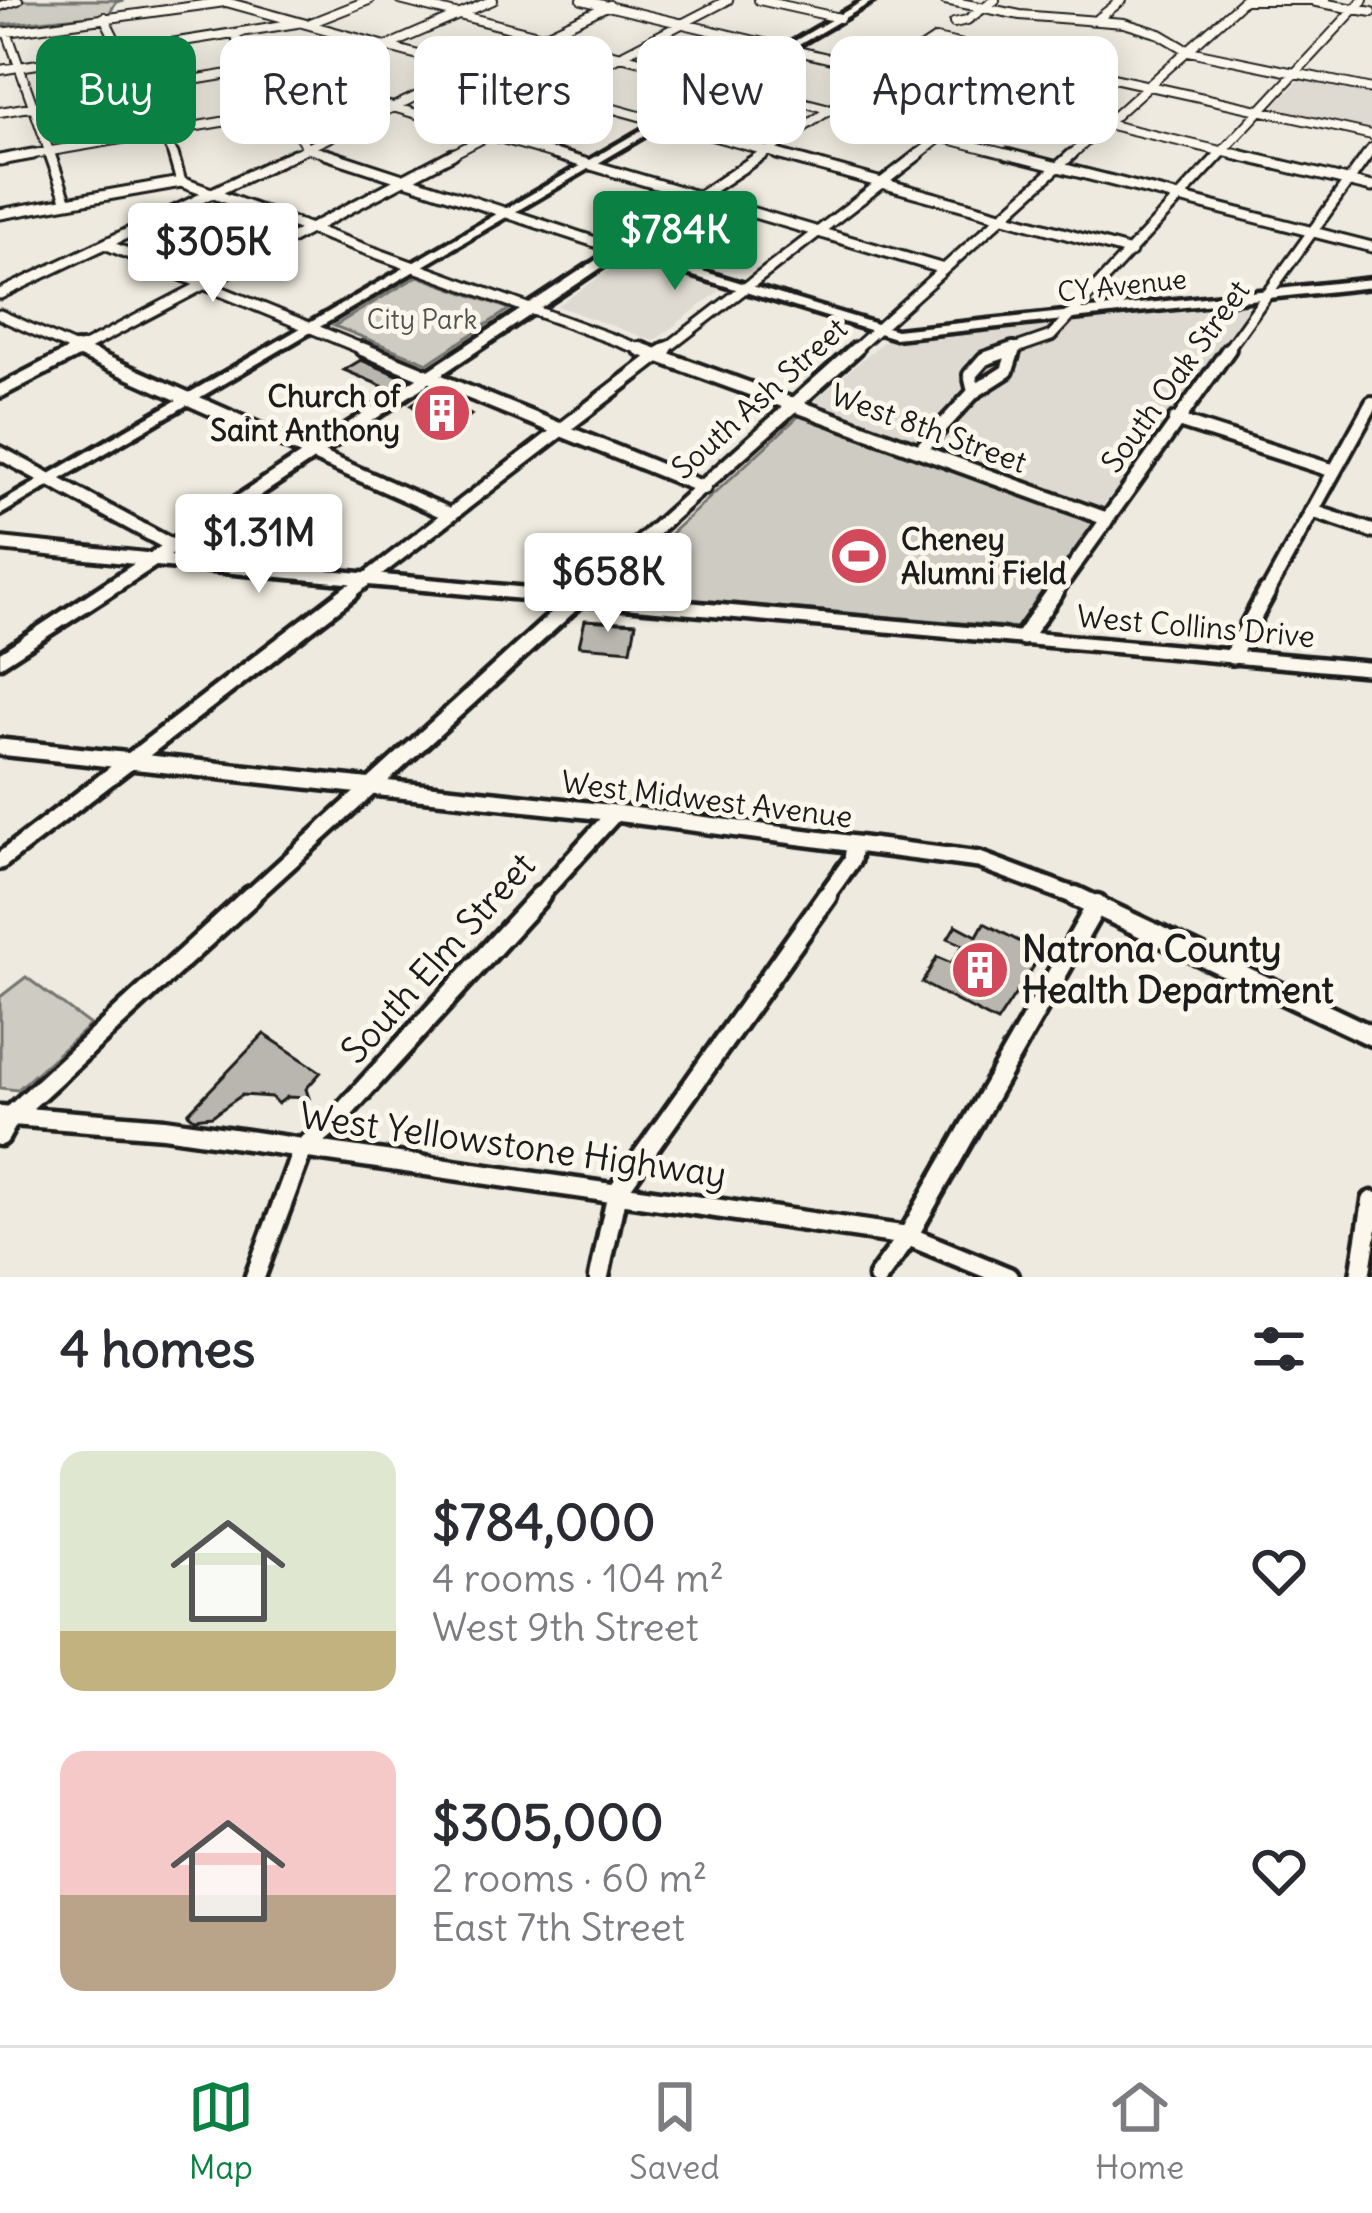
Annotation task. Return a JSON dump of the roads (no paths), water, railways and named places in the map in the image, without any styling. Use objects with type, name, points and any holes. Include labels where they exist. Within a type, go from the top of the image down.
[{"type":"main road","points":[[806,38],[871,0]]},
{"type":"main road","points":[[0,510],[637,138]]},
{"type":"main road","points":[[0,661],[620,250]]},
{"type":"main road","name":"CY Avenue","points":[[620,250],[896,334],[1372,283]]},
{"type":"main road","name":"West Collins Drive","points":[[154,560],[1372,669]]},
{"type":"street","points":[[0,6],[18,0]]},
{"type":"street","points":[[196,40],[305,23],[369,0]]},
{"type":"street","points":[[400,0],[538,36]]},
{"type":"street","points":[[390,47],[493,0]]},
{"type":"street","points":[[582,0],[732,36]]},
{"type":"street","points":[[544,36],[619,0]]},
{"type":"street","points":[[613,60],[728,0]]},
{"type":"street","points":[[759,0],[840,18]]},
{"type":"street","points":[[944,0],[1027,16],[1099,18],[1149,29],[1189,51],[1372,89]]},
{"type":"street","points":[[954,23],[995,0]]},
{"type":"street","points":[[1099,18],[1121,0]]},
{"type":"street","points":[[1244,0],[1321,1],[1372,12]]},
{"type":"street","name":"South Ash Street","points":[[1118,114],[1244,0]]},
{"type":"street","points":[[974,392],[970,375],[980,362],[1051,336],[1363,0]]},
{"type":"street","points":[[67,202],[21,67],[4,32],[230,1],[350,36]]},
{"type":"street","points":[[104,17],[114,36]]},
{"type":"street","points":[[613,54],[637,60]]},
{"type":"street","points":[[0,70],[36,65]]},
{"type":"street","points":[[1118,79],[1372,135]]},
{"type":"street","points":[[0,294],[414,97]]},
{"type":"street","points":[[806,104],[830,110]]},
{"type":"street","points":[[0,112],[34,106]]},
{"type":"street","points":[[390,106],[414,113]]},
{"type":"street","points":[[305,144],[620,250],[830,110]]},
{"type":"street","points":[[1118,127],[1372,187]]},
{"type":"street","points":[[0,160],[88,144]]},
{"type":"street","points":[[0,214],[181,182],[165,144]]},
{"type":"street","points":[[0,392],[472,144]]},
{"type":"street","points":[[523,144],[944,269]]},
{"type":"street","points":[[740,144],[1131,252]]},
{"type":"street","points":[[0,861],[933,144]]},
{"type":"street","points":[[968,144],[1372,247]]},
{"type":"street","name":"South Ash Street","points":[[0,1136],[6,1116],[1084,144]]},
{"type":"street","name":"South Oak Street","points":[[1023,637],[1372,148]]},
{"type":"street","name":"West 8th Street","points":[[181,182],[1107,519]]},
{"type":"street","points":[[105,244],[704,488]]},
{"type":"street","points":[[0,315],[449,514]]},
{"type":"street","points":[[920,450],[974,392],[1007,371],[1014,349]]},
{"type":"street","points":[[1232,656],[1371,408]]},
{"type":"street","points":[[1175,420],[1334,471]]},
{"type":"street","points":[[0,453],[173,547]]},
{"type":"street","points":[[1312,511],[1372,531]]},
{"type":"street","points":[[0,544],[154,560]]},
{"type":"street","name":"West Midwest Avenue","points":[[0,747],[615,813],[979,860],[1097,904],[1372,1036]]},
{"type":"street","name":"South Elm Street","points":[[255,1277],[303,1148],[331,1125],[615,813]]},
{"type":"street","points":[[599,1277],[617,1192],[852,860],[854,845]]},
{"type":"street","points":[[878,1277],[908,1236],[1097,904]]},
{"type":"street","name":"West Yellowstone Highway","points":[[6,1116],[164,1128],[908,1236],[1008,1277]]},
{"type":"street","points":[[1360,1277],[1372,1201]]},
{"type":"place","name":"Church of Saint Anthony","points":[[442,413]]},
{"type":"place","name":"Cheney Alumni Field","points":[[859,556]]},
{"type":"place","name":"Natrona County Health Department","points":[[980,970]]},
{"type":"park label","name":"City Park","points":[[422,319]]}]
